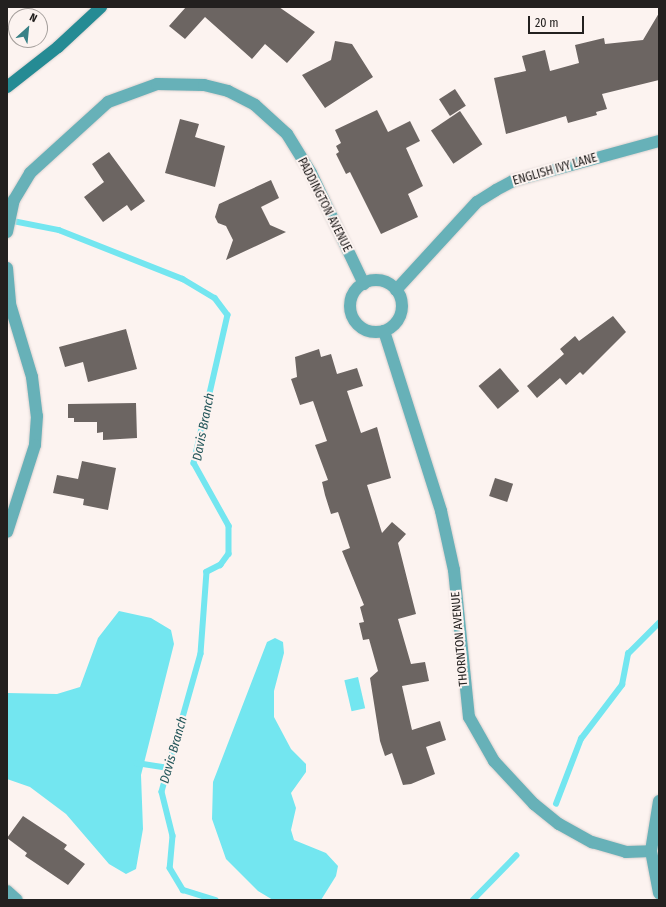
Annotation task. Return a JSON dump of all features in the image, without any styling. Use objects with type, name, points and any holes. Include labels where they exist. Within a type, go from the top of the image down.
[{"type":"street","points":[[7,87],[58,47],[100,7]]},
{"type":"street","name":"PADDINGTON AVENUE","points":[[7,232],[11,209],[30,173],[108,102],[157,84],[204,85],[251,102],[286,134],[311,173],[364,284]]},
{"type":"street","name":"ENGLISH IVY LANE","points":[[396,290],[477,202],[496,190],[513,181],[659,141]]},
{"type":"street","points":[[7,268],[10,304],[32,377],[37,416],[35,445],[7,532]]},
{"type":"street","points":[[381,281],[396,290],[402,310],[396,323],[384,331],[368,331],[352,317],[352,296],[364,284],[381,281]]},
{"type":"street","name":"THORNTON AVENUE","points":[[384,331],[439,504],[452,563],[469,717],[494,762],[559,824],[592,842],[626,852],[651,851]]},
{"type":"street","points":[[659,801],[651,851],[659,893]]},
{"type":"street","points":[[7,891],[17,900]]},
{"type":"water","points":[[119,611],[151,618],[171,630],[174,644],[141,775],[143,829],[136,869],[126,874],[109,864],[66,814],[30,787],[7,779],[7,693],[57,694],[80,687],[98,638]]},
{"type":"water","points":[[275,638],[283,642],[284,653],[274,691],[274,717],[291,749],[306,764],[306,772],[291,793],[296,808],[291,830],[294,840],[326,853],[338,866],[336,876],[321,900],[273,900],[258,891],[226,859],[212,819],[213,782],[267,642]]},
{"type":"water","points":[[358,677],[365,708],[352,711],[344,680]]},
{"type":"building","points":[[186,7],[279,7],[315,32],[287,63],[265,44],[252,59],[205,17],[185,39],[169,26]]},
{"type":"building","points":[[659,13],[659,80],[602,94],[607,109],[596,112],[597,115],[568,123],[566,116],[506,134],[494,78],[526,71],[522,56],[545,50],[550,71],[579,63],[575,45],[604,38],[605,44],[643,40]]},
{"type":"building","points":[[335,41],[352,44],[373,77],[325,108],[302,75],[331,60]]},
{"type":"building","points":[[455,89],[466,106],[450,116],[439,99]]},
{"type":"building","points":[[377,110],[388,132],[410,121],[420,141],[406,148],[423,186],[408,194],[418,217],[381,234],[350,172],[346,174],[336,154],[339,152],[336,146],[341,143],[335,130]]},
{"type":"building","points":[[460,111],[482,144],[453,164],[431,131]]},
{"type":"building","points":[[180,119],[199,124],[195,137],[225,146],[215,187],[165,173]]},
{"type":"building","points":[[109,152],[145,201],[131,211],[127,205],[103,222],[84,197],[104,182],[92,164]]},
{"type":"building","points":[[271,180],[279,198],[261,207],[270,225],[286,232],[226,260],[233,240],[226,226],[218,223],[215,217],[219,204]]},
{"type":"building","points":[[613,316],[626,332],[583,375],[580,372],[566,385],[560,378],[537,398],[527,386],[564,354],[560,349],[575,336],[579,341]]},
{"type":"building","points":[[126,329],[137,369],[88,382],[83,362],[65,367],[59,347]]},
{"type":"building","points":[[319,349],[321,357],[331,354],[337,374],[357,368],[363,386],[347,391],[361,433],[377,427],[391,478],[367,485],[382,533],[392,522],[406,534],[398,543],[416,614],[398,619],[411,664],[425,662],[429,681],[402,686],[412,730],[440,721],[446,740],[426,747],[435,774],[411,784],[403,785],[392,753],[385,756],[380,741],[370,678],[378,671],[369,639],[363,640],[359,623],[364,622],[360,607],[364,605],[342,551],[350,548],[338,512],[331,514],[322,482],[328,480],[315,445],[327,441],[313,401],[300,405],[291,379],[297,377],[295,357]]},
{"type":"building","points":[[500,368],[519,391],[498,409],[479,386]]},
{"type":"building","points":[[136,403],[137,438],[103,440],[103,432],[97,433],[97,422],[74,422],[74,418],[68,418],[68,404]]},
{"type":"building","points":[[82,461],[116,468],[108,510],[83,505],[84,499],[53,493],[57,475],[78,479]]},
{"type":"building","points":[[495,478],[513,484],[507,502],[489,496]]},
{"type":"building","points":[[23,816],[67,845],[64,849],[85,864],[68,885],[25,856],[27,853],[7,838]]},
{"type":"waterway","name":"Davis Branch","points":[[8,220],[59,230],[183,279],[215,298],[228,315],[194,463],[229,526],[229,554],[221,565],[207,572],[201,654],[162,792],[173,836],[170,868],[183,890],[215,900]]},
{"type":"waterway","points":[[556,804],[581,739],[622,685],[628,654],[659,623]]},
{"type":"waterway","points":[[137,763],[169,768]]},
{"type":"waterway","points":[[473,900],[516,856]]}]
